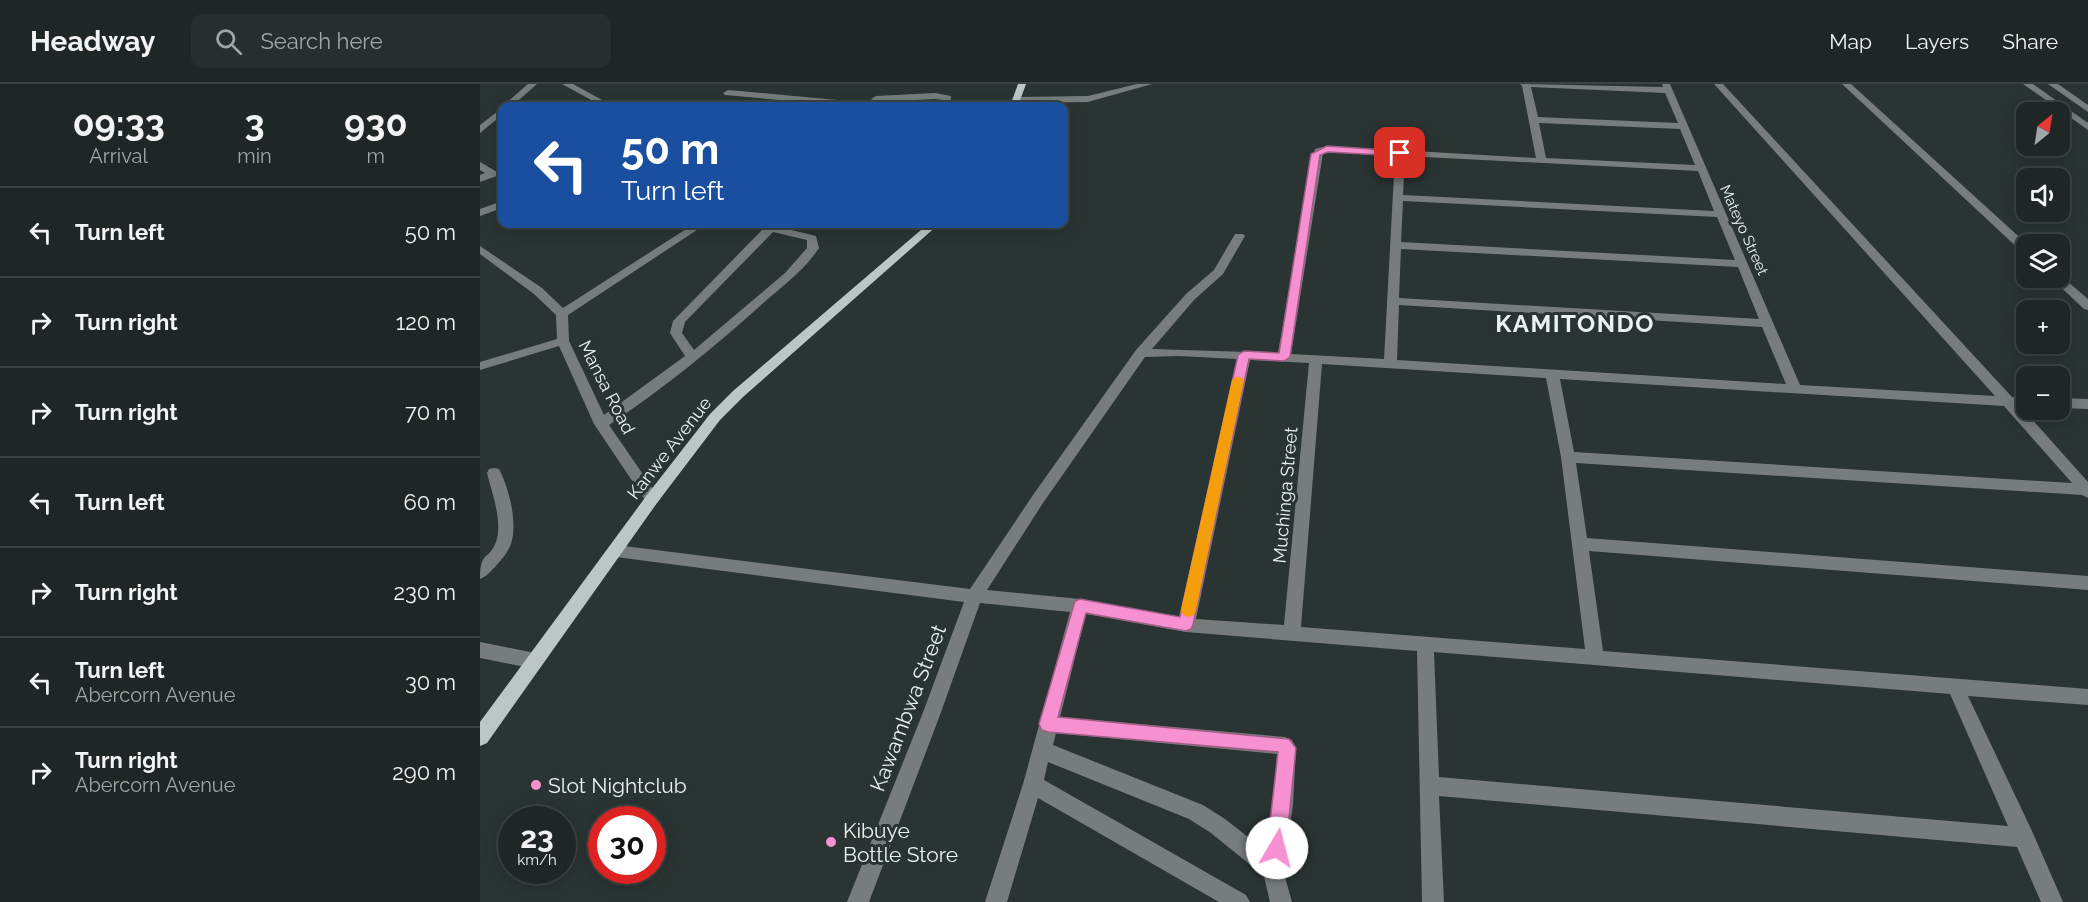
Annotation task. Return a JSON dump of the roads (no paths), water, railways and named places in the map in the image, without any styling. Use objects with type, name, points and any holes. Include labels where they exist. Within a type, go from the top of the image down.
[{"type":"main road","points":[[1015,102],[1022,84]]},
{"type":"main road","name":"Kanwe Avenue","points":[[480,738],[652,499],[725,406],[929,228]]},
{"type":"street","points":[[512,102],[533,84]]},
{"type":"street","points":[[566,84],[600,102]]},
{"type":"street","points":[[1033,102],[1088,99],[1148,84]]},
{"type":"street","points":[[1542,161],[1535,120],[1525,84],[1667,87]]},
{"type":"street","points":[[1719,84],[2009,402],[2087,491]]},
{"type":"street","points":[[1846,84],[2016,241]]},
{"type":"street","points":[[2027,84],[2088,127]]},
{"type":"street","points":[[2052,84],[2088,109]]},
{"type":"street","name":"Mateyo Street","points":[[1667,87],[1719,214],[1769,323],[1795,389]]},
{"type":"street","points":[[728,93],[874,101],[934,96],[948,98],[945,102]]},
{"type":"street","points":[[480,130],[498,114]]},
{"type":"street","points":[[1535,120],[1682,126]]},
{"type":"street","points":[[1284,357],[1316,154],[1327,149],[1700,168]]},
{"type":"street","points":[[1390,365],[1400,153]]},
{"type":"street","points":[[480,165],[498,172]]},
{"type":"street","points":[[480,179],[498,172]]},
{"type":"street","points":[[1397,198],[1719,214]]},
{"type":"street","points":[[480,213],[498,206]]},
{"type":"street","points":[[480,249],[538,291],[562,314],[695,228]]},
{"type":"street","points":[[601,424],[643,397],[692,357],[794,270],[813,248],[812,238],[771,228],[742,255],[679,321],[676,333],[692,357]]},
{"type":"street","name":"Kawambwa Street","points":[[858,902],[932,715],[974,596],[1038,499],[1141,353],[1190,297],[1219,272],[1239,236]]},
{"type":"street","points":[[1394,245],[1742,264]]},
{"type":"street","points":[[2068,288],[2088,306]]},
{"type":"street","points":[[1394,301],[1769,323]]},
{"type":"street","name":"Mansa Road","points":[[562,314],[563,341],[601,424],[652,499]]},
{"type":"street","points":[[480,366],[563,341]]},
{"type":"street","points":[[1141,353],[1284,357],[2016,402]]},
{"type":"street","points":[[1186,625],[1244,355]]},
{"type":"street","name":"Muchinga Street","points":[[1292,633],[1316,360]]},
{"type":"street","points":[[1552,374],[1568,457],[1595,658]]},
{"type":"street","points":[[2070,403],[2088,404]]},
{"type":"street","points":[[1568,457],[2087,491]]},
{"type":"street","points":[[480,572],[502,546],[505,536],[501,495],[494,473]]},
{"type":"street","points":[[1580,544],[2088,583]]},
{"type":"street","points":[[616,551],[974,596],[1080,606],[1186,625],[2088,697]]},
{"type":"street","points":[[996,902],[1033,784],[1080,606]]},
{"type":"street","points":[[1425,644],[1433,902]]},
{"type":"street","points":[[480,650],[535,661]]},
{"type":"street","points":[[1955,686],[2052,902]]},
{"type":"street","points":[[1048,724],[1285,746],[1287,748],[1283,805],[1273,870],[1281,902]]},
{"type":"street","points":[[1042,750],[1196,812],[1218,826],[1273,870]]},
{"type":"street","points":[[1033,784],[1239,902]]},
{"type":"street","points":[[1429,786],[2025,838]]},
{"type":"place","name":"Slot Nightclub","points":[[536,785]]},
{"type":"place","name":"Kibuye Bottle Store","points":[[831,842]]},
{"type":"district","name":"KAMITONDO","points":[[1575,323]]}]
